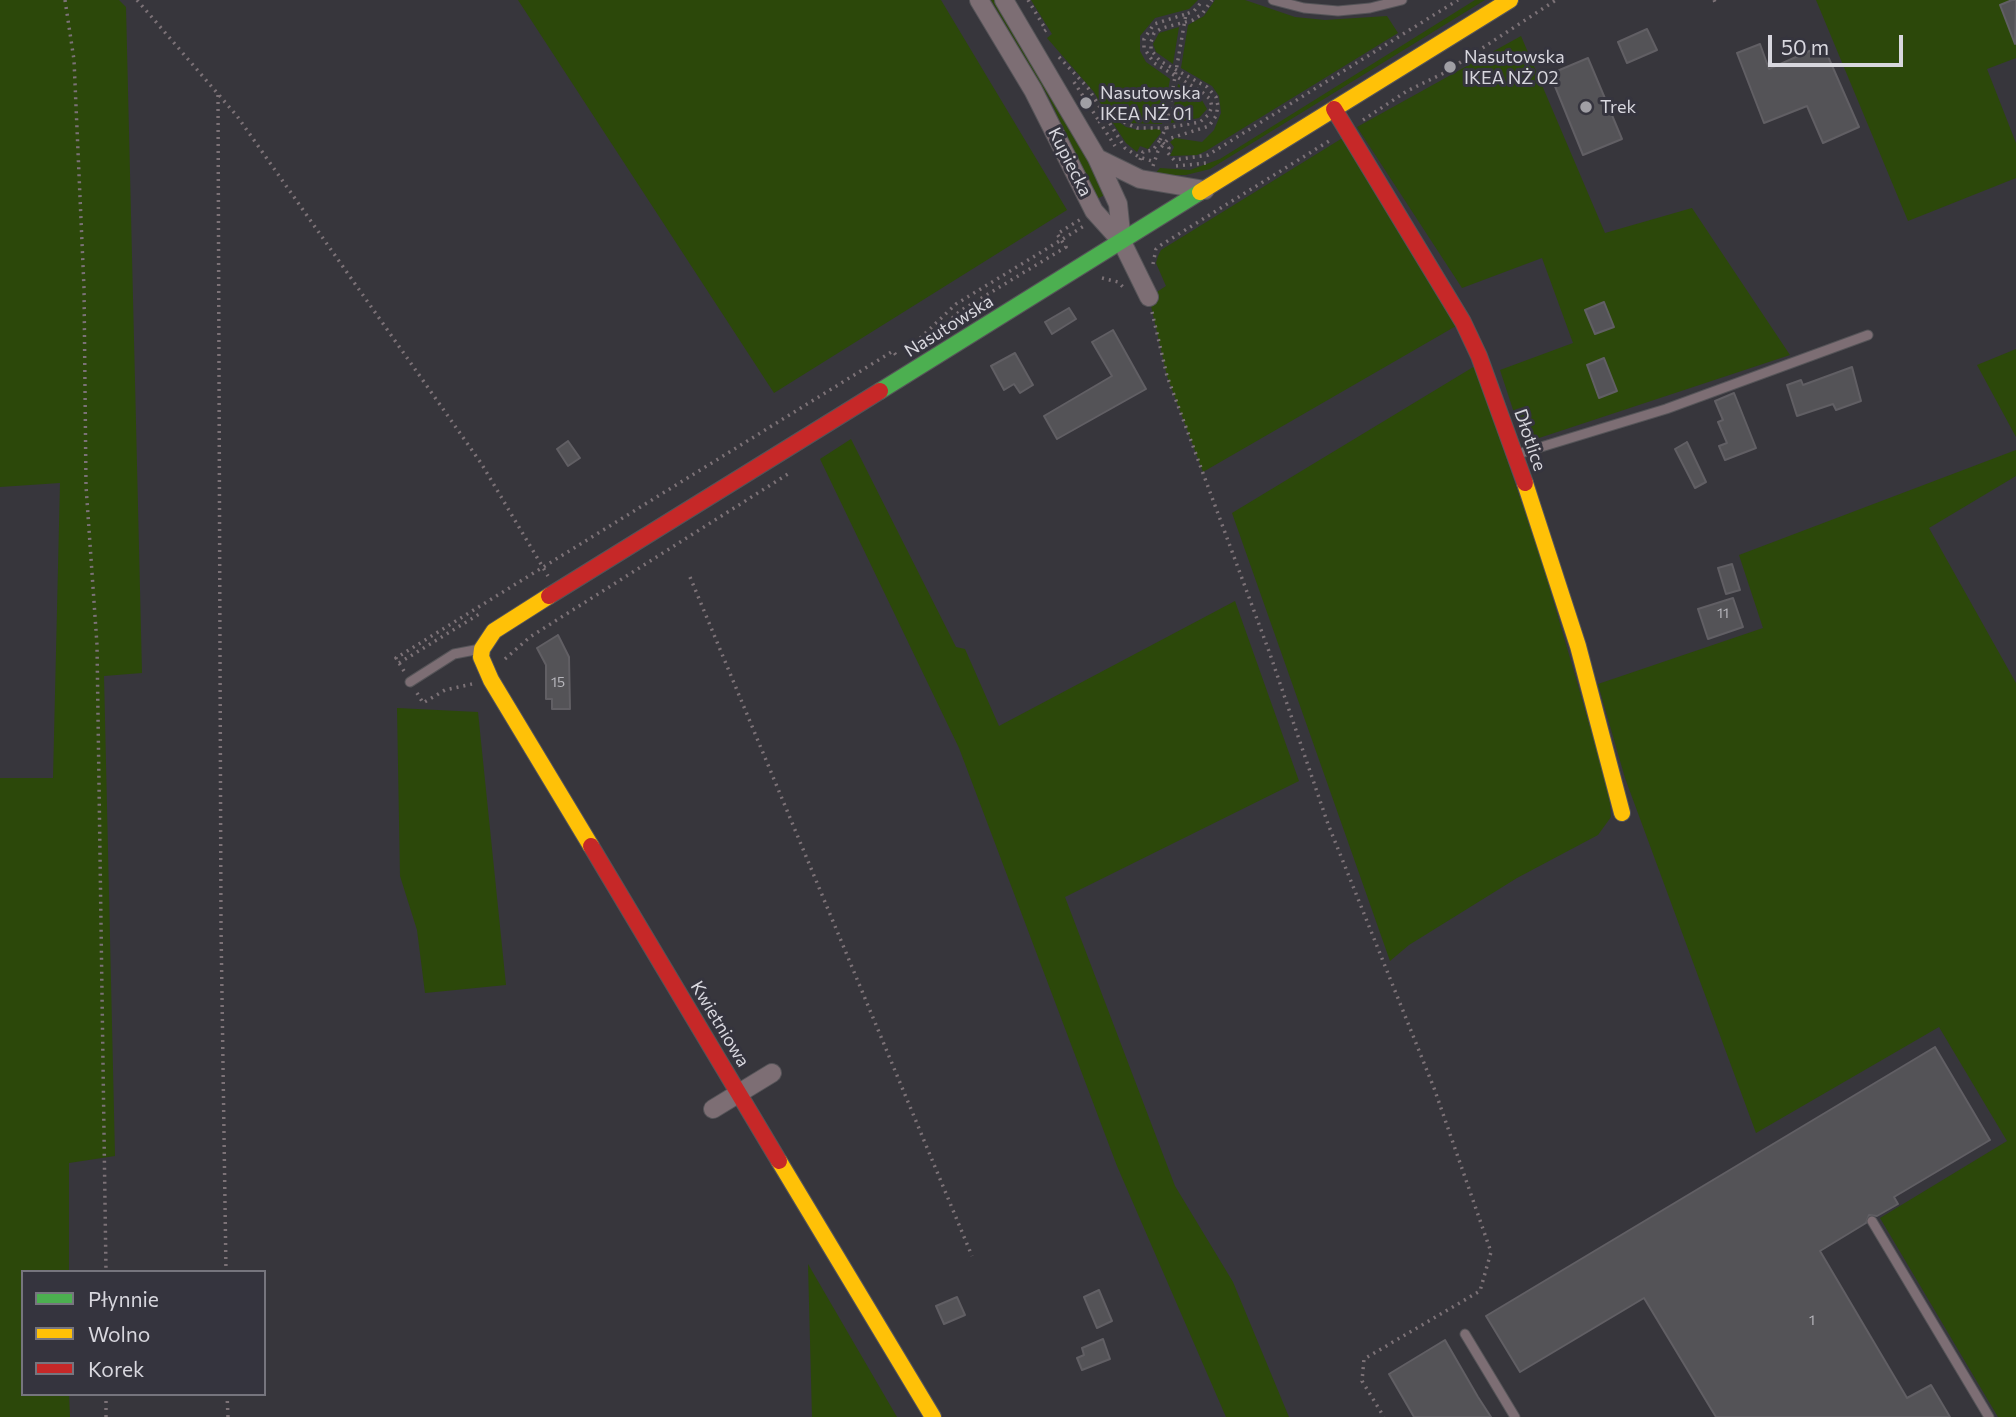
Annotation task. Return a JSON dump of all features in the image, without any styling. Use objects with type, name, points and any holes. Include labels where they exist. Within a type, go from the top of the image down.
[{"type":"street","name":"Kupiecka","points":[[979,0],[1033,90],[1099,216],[1122,242]]},
{"type":"street","name":"Kupiecka","points":[[1004,0],[1097,158],[1118,204],[1122,242]]},
{"type":"street","name":"Nasutowska","points":[[481,649],[494,631],[1510,0]]},
{"type":"street","name":"Dłotlice","points":[[1334,109],[1463,322],[1479,356],[1516,454],[1578,646],[1622,813]]},
{"type":"street","name":"Kupiecka","points":[[1097,158],[1148,181],[1205,190]]},
{"type":"street","points":[[1122,242],[1149,297]]},
{"type":"street","name":"Kwietniowa","points":[[481,649],[481,657],[491,680],[933,1417]]},
{"type":"street","points":[[713,1109],[772,1073]]},
{"type":"lane","points":[[1273,0],[1304,8],[1338,10],[1402,0]]},
{"type":"lane","points":[[1516,454],[1666,410],[1868,335]]},
{"type":"lane","points":[[410,682],[454,654],[481,649]]},
{"type":"lane","points":[[1872,1222],[1989,1417]]},
{"type":"lane","points":[[1465,1334],[1515,1417]]},
{"type":"path","points":[[65,0],[74,60],[84,288],[86,486],[97,645],[106,1270]]},
{"type":"path","points":[[137,0],[237,116],[481,463],[558,591]]},
{"type":"path","points":[[1021,0],[1038,34],[1047,43]]},
{"type":"path","points":[[1028,0],[1046,30],[1038,34]]},
{"type":"path","points":[[1099,121],[1112,113],[1117,119],[1137,128],[1166,128],[1200,122],[1208,116],[1212,107],[1210,99],[1154,63],[1144,48],[1144,39],[1154,24],[1194,11],[1203,0]]},
{"type":"path","points":[[1148,181],[1154,162],[1168,139],[1209,125],[1216,116],[1216,97],[1207,87],[1160,61],[1152,50],[1154,33],[1202,14],[1212,0]]},
{"type":"path","points":[[1350,67],[1458,0]]},
{"type":"path","points":[[1160,140],[1166,128],[1186,14]]},
{"type":"path","points":[[1055,52],[1088,88],[1125,148],[1154,162]]},
{"type":"path","points":[[1052,60],[1077,85],[1124,157]]},
{"type":"path","points":[[218,94],[220,912],[226,1270]]},
{"type":"path","points":[[1131,161],[1138,165]]},
{"type":"path","points":[[695,482],[916,342],[956,304],[1099,216]]},
{"type":"path","points":[[1094,279],[1106,278],[1118,282],[1128,295]]},
{"type":"path","points":[[1149,297],[1167,376],[1270,654],[1328,824],[1434,1088],[1492,1252],[1480,1291],[1364,1359],[1362,1381],[1384,1417]]},
{"type":"path","points":[[500,665],[522,643],[785,479],[798,465]]},
{"type":"path","points":[[399,663],[637,517]]},
{"type":"path","points":[[690,577],[972,1256]]},
{"type":"path","points":[[106,1396],[106,1417]]},
{"type":"path","points":[[227,1396],[228,1417]]},
{"type":"green space","points":[[0,0],[119,0],[126,7],[142,673],[104,676],[115,1156],[69,1163],[69,1270],[21,1270],[21,1396],[69,1396],[70,1417],[0,1417],[0,778],[53,778],[60,483],[0,487]]},
{"type":"green space","points":[[518,0],[941,0],[1067,210],[774,393]]},
{"type":"green space","points":[[991,0],[996,0],[1108,193],[1097,199],[1049,98]]},
{"type":"green space","points":[[1031,0],[1198,0],[1189,9],[1155,18],[1140,36],[1140,51],[1146,62],[1170,79],[1162,124],[1130,123],[1119,118],[1112,107],[1105,111],[1094,92],[1047,38],[1052,34]]},
{"type":"green space","points":[[1215,0],[1245,0],[1295,17],[1325,20],[1387,16],[1398,33],[1206,151],[1197,155],[1170,156],[1174,147],[1170,142],[1175,138],[1202,142],[1214,130],[1221,113],[1219,96],[1212,86],[1181,68],[1188,25],[1204,16]]},
{"type":"green space","points":[[1475,0],[1485,0],[1210,169],[1186,175],[1154,175],[1160,168],[1190,170],[1220,159]]},
{"type":"green space","points":[[1816,0],[2016,0],[2016,58],[1987,69],[2016,143],[2016,178],[1908,221]]},
{"type":"green space","points":[[1179,27],[1173,64],[1156,52],[1153,44],[1159,33]]},
{"type":"green space","points":[[1521,36],[1605,233],[1692,208],[1790,355],[1524,443],[1500,370],[1573,343],[1542,258],[1462,288],[1357,127]]},
{"type":"green space","points":[[1178,84],[1199,95],[1207,109],[1199,118],[1171,123]]},
{"type":"green space","points":[[1113,118],[1126,127],[1138,130],[1160,129],[1161,133],[1148,149],[1140,146],[1137,152],[1126,143],[1111,120]]},
{"type":"green space","points":[[1349,134],[1456,326],[1203,472],[1167,376],[1149,297],[1166,286],[1156,263],[1158,256],[1161,250]]},
{"type":"green space","points":[[2016,349],[2016,437],[1977,365]]},
{"type":"green space","points":[[1475,366],[1542,562],[1609,792],[1611,817],[1598,835],[1517,878],[1409,945],[1390,961],[1232,513]]},
{"type":"green space","points":[[851,439],[956,647],[965,649],[999,726],[1235,601],[1299,781],[1065,897],[1175,1186],[1233,1282],[1289,1417],[1226,1417],[1117,1166],[959,748],[820,459]]},
{"type":"green space","points":[[2016,450],[2016,476],[1929,528],[2016,683],[2016,1417],[1998,1417],[1880,1218],[2007,1141],[1939,1027],[1756,1133],[1625,778],[1598,684],[1763,628],[1739,555]]},
{"type":"green space","points":[[397,708],[478,712],[506,985],[425,993],[417,930],[400,876]]},
{"type":"green space","points":[[808,1264],[897,1417],[812,1417]]},
{"type":"building","points":[[2016,0],[2015,44],[2000,5]]},
{"type":"building","points":[[1647,29],[1657,50],[1627,63],[1618,42]]},
{"type":"building","points":[[1760,44],[1769,69],[1823,45],[1859,127],[1823,143],[1807,106],[1764,123],[1737,53]]},
{"type":"building","name":"Trek","points":[[1588,58],[1622,139],[1583,155],[1550,74]]},
{"type":"building","points":[[1604,302],[1614,327],[1595,334],[1585,310]]},
{"type":"building","points":[[1069,308],[1076,319],[1052,334],[1045,322]]},
{"type":"building","points":[[1113,330],[1146,389],[1057,439],[1044,416],[1112,376],[1092,342]]},
{"type":"building","points":[[1015,353],[1033,385],[1020,393],[1014,384],[1004,390],[991,366]]},
{"type":"building","points":[[1604,358],[1617,391],[1599,398],[1587,365]]},
{"type":"building","points":[[1852,367],[1861,401],[1836,410],[1833,404],[1797,416],[1787,385],[1801,380],[1803,385]]},
{"type":"building","points":[[1734,393],[1756,448],[1725,460],[1719,446],[1727,443],[1718,422],[1723,420],[1715,401]]},
{"type":"building","points":[[568,441],[580,458],[568,466],[557,449]]},
{"type":"building","points":[[1687,442],[1706,482],[1695,488],[1675,449]]},
{"type":"building","points":[[1732,564],[1740,590],[1726,594],[1718,568]]},
{"type":"building","points":[[1733,598],[1743,627],[1708,639],[1698,609]]},
{"type":"building","points":[[558,635],[569,657],[570,709],[552,709],[552,699],[546,699],[546,665],[537,648]]},
{"type":"building","points":[[1935,1047],[1990,1140],[1894,1197],[1898,1204],[1877,1216],[1869,1215],[1866,1223],[1820,1251],[1907,1398],[1931,1385],[1950,1417],[1716,1417],[1644,1298],[1520,1372],[1486,1316]]},
{"type":"building","points":[[1099,1290],[1112,1321],[1097,1328],[1084,1297]]},
{"type":"building","points":[[957,1297],[965,1315],[944,1324],[936,1306]]},
{"type":"building","points":[[1103,1339],[1110,1359],[1082,1370],[1077,1358],[1084,1355],[1082,1348]]},
{"type":"building","points":[[1445,1340],[1491,1417],[1414,1417],[1389,1374]]},
{"type":"traffic: fast","points":[[880,391],[1200,192]]},
{"type":"traffic: slow","points":[[1200,192],[1510,0]]},
{"type":"traffic: slow","points":[[1525,483],[1578,646],[1622,813]]},
{"type":"traffic: slow","points":[[549,596],[494,631],[482,649],[481,657],[491,680],[591,846]]},
{"type":"traffic: slow","points":[[779,1161],[933,1417]]},
{"type":"traffic: jam","points":[[1334,109],[1463,322],[1479,356],[1525,483]]},
{"type":"traffic: jam","points":[[549,596],[880,391]]},
{"type":"traffic: jam","points":[[591,846],[779,1161]]},
{"type":"place","name":"Nasutowska IKEA NŻ 02","points":[[1450,67]]},
{"type":"place","name":"Nasutowska IKEA NŻ 01","points":[[1086,103]]},
{"type":"place","name":"Trek","points":[[1586,107]]}]
